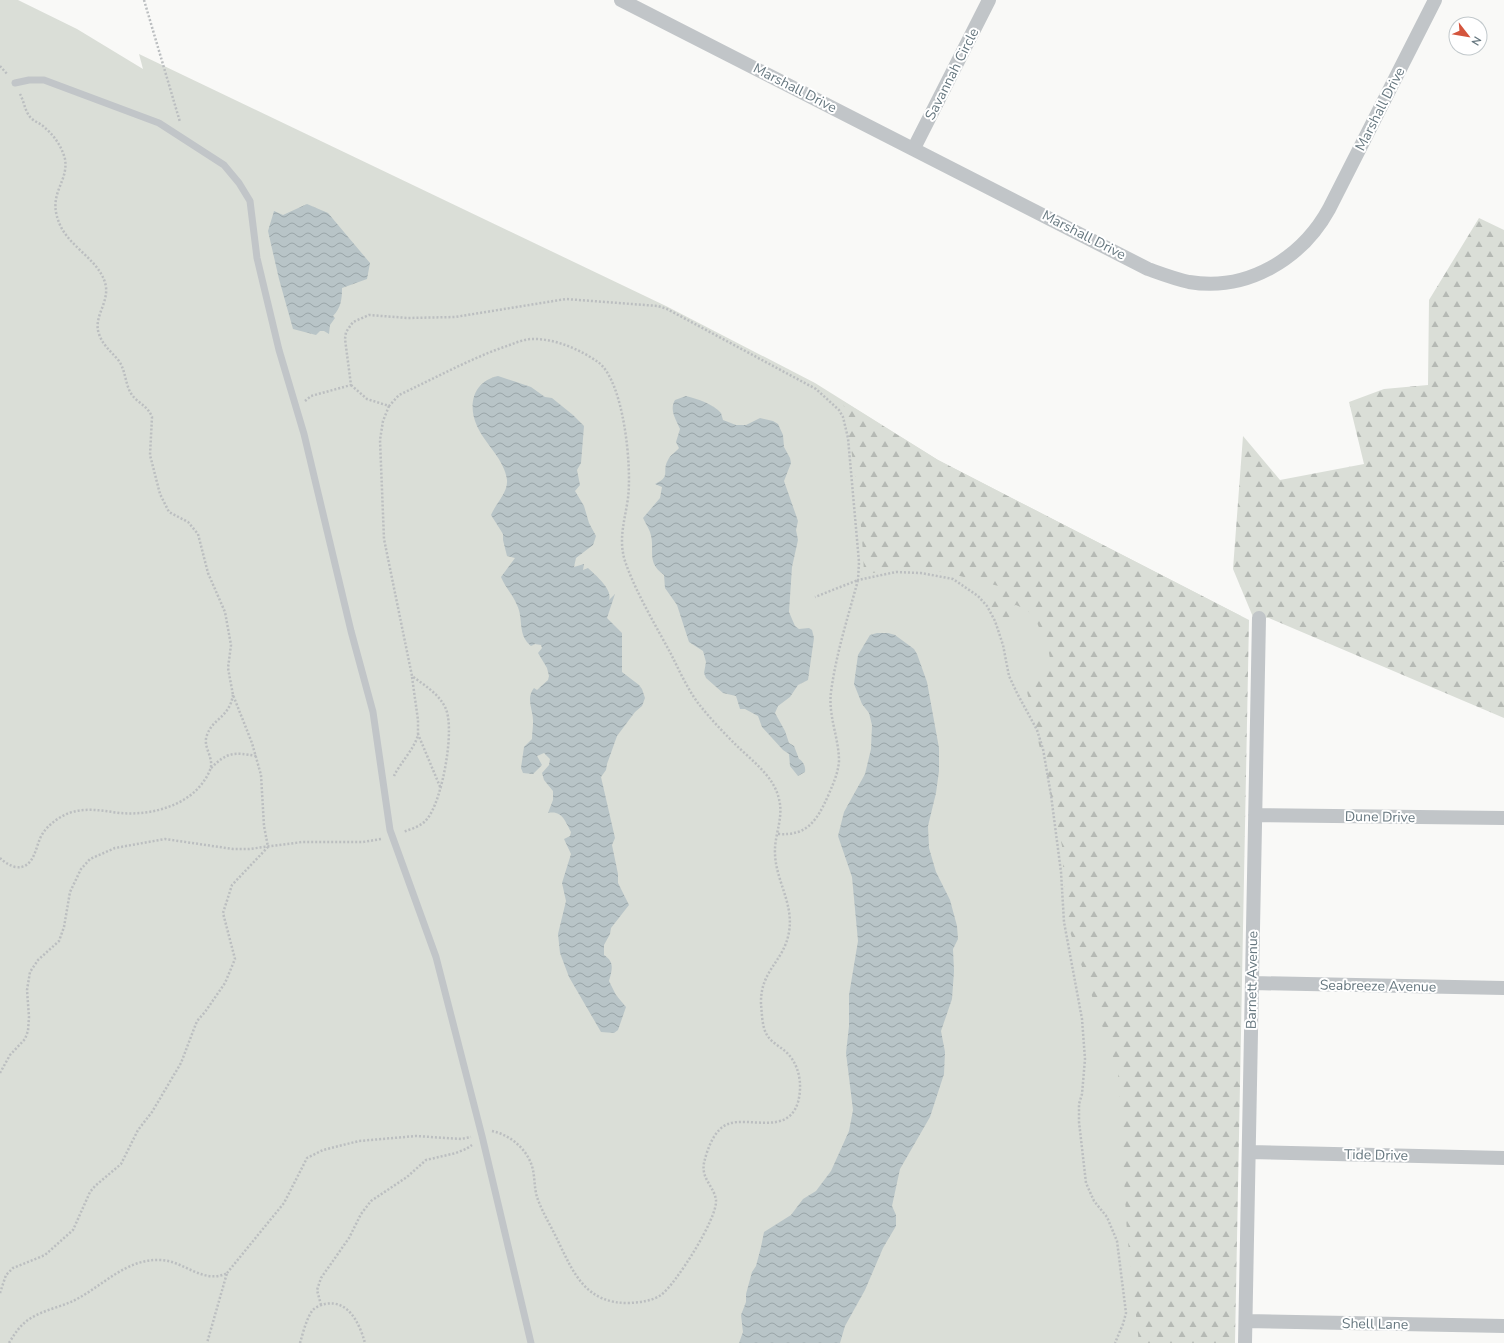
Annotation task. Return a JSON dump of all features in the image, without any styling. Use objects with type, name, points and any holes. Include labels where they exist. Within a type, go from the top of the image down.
[{"type":"street","name":"Marshall Drive","points":[[621,0],[1162,274],[1203,284],[1228,282],[1254,275],[1279,264],[1297,250],[1314,232],[1323,220],[1435,0]]},
{"type":"street","name":"Savannah Circle","points":[[914,148],[989,0]]},
{"type":"street","name":"Barnett Avenue","points":[[1246,1343],[1260,618]]},
{"type":"street","name":"Dune Drive","points":[[1255,815],[1504,818]]},
{"type":"street","name":"Seabreeze Avenue","points":[[1252,983],[1504,988]]},
{"type":"street","name":"Tide Drive","points":[[1249,1152],[1504,1158]]},
{"type":"street","name":"Shell Lane","points":[[1246,1321],[1504,1326]]},
{"type":"lane","points":[[15,82],[44,80],[159,123],[224,164],[239,183],[250,201],[257,258],[279,350],[304,434],[351,631],[373,712],[392,836],[436,957],[482,1136],[532,1343]]},
{"type":"path","points":[[144,0],[185,139]]},
{"type":"path","points":[[0,66],[15,82],[28,114],[50,132],[61,148],[65,168],[55,200],[57,218],[72,243],[96,267],[104,280],[106,294],[98,318],[98,333],[105,346],[119,361],[132,395],[150,411],[152,417],[150,455],[160,494],[166,508],[174,516],[188,522],[198,534],[208,573],[225,612],[231,645],[228,668],[233,695],[257,756],[261,775],[264,826],[268,847]]},
{"type":"path","points":[[389,406],[367,399],[351,385],[345,339],[346,332],[353,322],[365,315],[408,318],[456,317],[566,299],[644,305],[667,309],[816,388],[839,410],[843,417],[848,438],[858,562],[858,580],[833,675],[831,710],[839,760],[837,775],[821,810],[812,824],[794,834],[778,834]]},
{"type":"path","points":[[321,1305],[317,1290],[321,1278],[342,1249],[361,1214],[371,1201],[407,1177],[426,1160],[466,1150],[490,1131],[499,1132],[516,1142],[522,1148],[532,1166],[537,1195],[544,1214],[572,1271],[586,1286],[600,1297],[622,1303],[649,1300],[660,1296],[696,1249],[713,1216],[716,1199],[706,1179],[703,1169],[708,1152],[717,1132],[725,1125],[734,1122],[764,1124],[779,1120],[792,1113],[797,1105],[800,1083],[796,1066],[788,1054],[769,1038],[763,1021],[761,1007],[763,982],[786,945],[790,923],[788,908],[775,857],[781,810],[779,795],[775,786],[718,726],[695,699],[625,562],[621,542],[628,496],[627,452],[616,387],[605,368],[586,355],[562,344],[541,339],[523,340],[483,354],[400,395],[389,406],[383,421],[380,440],[384,539],[412,676],[418,720],[417,740],[403,759],[385,796]]},
{"type":"path","points":[[296,407],[311,396],[351,385]]},
{"type":"path","points":[[815,597],[858,580],[896,572],[920,572],[952,579],[978,596],[987,606],[996,621],[1003,645],[1009,676],[1037,730],[1043,749],[1052,795],[1061,872],[1064,922],[1082,1018],[1085,1059],[1084,1083],[1079,1104],[1079,1122],[1086,1183],[1094,1201],[1107,1217],[1117,1241],[1126,1313],[1123,1324],[1114,1343]]},
{"type":"path","points":[[0,1073],[10,1054],[25,1039],[28,1030],[29,1017],[27,990],[30,972],[38,960],[59,941],[64,926],[70,892],[77,876],[86,863],[98,855],[115,848],[165,839],[233,849],[268,847],[302,842],[363,842],[392,836],[412,829],[427,820],[435,806],[441,790],[449,734],[446,708],[432,690],[412,676]]},
{"type":"path","points":[[211,768],[206,735],[228,710],[233,695]]},
{"type":"path","points":[[418,734],[441,790]]},
{"type":"path","points":[[0,858],[7,864],[13,866],[25,865],[33,859],[42,833],[50,825],[70,813],[88,809],[121,813],[138,813],[168,808],[190,796],[200,786],[211,768],[222,757],[230,754],[257,756]]},
{"type":"path","points":[[0,1293],[6,1275],[13,1268],[45,1255],[69,1234],[76,1225],[90,1192],[121,1164],[126,1157],[138,1130],[152,1112],[181,1063],[197,1022],[225,983],[235,959],[223,914],[232,885],[268,847]]},
{"type":"path","points":[[208,1343],[227,1273],[284,1203],[308,1158],[323,1150],[359,1141],[409,1136],[461,1139],[482,1136]]},
{"type":"path","points":[[9,1343],[16,1333],[30,1319],[77,1299],[110,1277],[133,1265],[160,1260],[179,1265],[208,1276],[216,1277],[227,1273]]},
{"type":"path","points":[[300,1343],[312,1311],[321,1305],[333,1303],[350,1312],[358,1323],[365,1343]]},
{"type":"green space","points":[[0,0],[18,0],[77,29],[143,69],[139,54],[668,307],[815,383],[938,460],[1241,616],[1228,1343],[0,1343]]},
{"type":"green space","points":[[1479,218],[1504,230],[1504,718],[1269,618],[1253,617],[1233,569],[1243,436],[1280,480],[1364,464],[1349,402],[1384,389],[1428,385],[1429,300]]},
{"type":"green space","points":[[843,401],[938,460],[1249,620],[1235,1343],[1139,1343],[1127,1233],[1118,1072],[1066,920],[1062,846],[1026,687],[1033,677],[1047,672],[1050,659],[1036,620],[1027,610],[1016,605],[1012,606],[1011,615],[1008,619],[999,617],[994,613],[990,604],[997,595],[1007,588],[949,573],[925,569],[906,568],[864,573],[856,487]]},
{"type":"water","points":[[307,204],[328,213],[370,263],[367,279],[342,288],[342,296],[338,310],[333,316],[335,318],[330,325],[329,334],[324,331],[320,331],[316,335],[293,329],[279,279],[268,231],[274,211],[283,215]]},
{"type":"water","points":[[498,376],[531,387],[545,397],[552,398],[584,426],[581,463],[577,470],[580,485],[575,491],[584,506],[589,523],[596,536],[593,545],[576,558],[574,567],[584,564],[583,570],[588,568],[599,578],[608,591],[610,596],[609,600],[615,594],[607,618],[622,633],[622,672],[639,685],[645,698],[642,706],[635,712],[617,736],[606,770],[601,777],[615,838],[612,845],[618,874],[618,883],[629,905],[611,928],[610,934],[604,945],[604,955],[610,960],[612,966],[609,981],[616,995],[626,1007],[618,1030],[614,1033],[601,1032],[569,977],[560,953],[558,934],[566,901],[562,883],[571,854],[564,839],[570,836],[571,832],[565,820],[560,815],[557,813],[548,813],[553,800],[553,791],[544,780],[542,773],[549,765],[550,759],[544,753],[537,756],[542,765],[533,774],[523,773],[521,768],[524,747],[532,739],[533,719],[530,701],[531,692],[534,688],[537,690],[548,680],[549,676],[547,668],[538,653],[542,648],[541,645],[535,644],[531,646],[524,637],[517,605],[501,577],[515,558],[507,556],[503,534],[491,515],[504,494],[507,480],[503,466],[477,426],[473,410],[473,402],[478,388],[483,383]]},
{"type":"water","points":[[686,396],[710,404],[721,413],[723,420],[736,425],[746,425],[760,418],[773,421],[778,424],[783,435],[784,447],[790,458],[791,463],[784,481],[798,521],[796,530],[798,540],[792,567],[789,612],[795,626],[799,629],[809,628],[812,630],[814,638],[808,680],[798,685],[790,697],[778,706],[775,713],[785,731],[789,743],[794,746],[799,759],[805,766],[805,772],[798,776],[790,766],[789,754],[783,750],[762,727],[758,716],[745,709],[740,709],[736,696],[723,693],[706,678],[704,673],[706,662],[703,651],[689,642],[677,605],[665,588],[664,575],[658,570],[653,560],[652,538],[643,518],[660,498],[662,487],[655,484],[665,476],[665,468],[668,460],[679,448],[676,442],[680,429],[673,411],[673,404],[675,400]]},
{"type":"water","points":[[877,633],[888,633],[895,635],[914,649],[917,654],[927,682],[939,748],[939,771],[936,793],[928,826],[929,848],[936,872],[950,900],[957,926],[958,939],[953,949],[954,971],[952,999],[941,1031],[945,1052],[944,1074],[930,1117],[900,1169],[892,1206],[896,1215],[896,1226],[883,1248],[865,1290],[845,1326],[840,1343],[739,1343],[743,1332],[741,1315],[746,1302],[746,1294],[752,1272],[756,1266],[764,1232],[791,1215],[803,1199],[816,1191],[831,1171],[849,1131],[853,1110],[846,1053],[849,1026],[849,995],[858,941],[852,877],[838,836],[844,812],[865,774],[871,749],[872,725],[869,713],[862,704],[854,684],[858,655],[870,635]]}]
